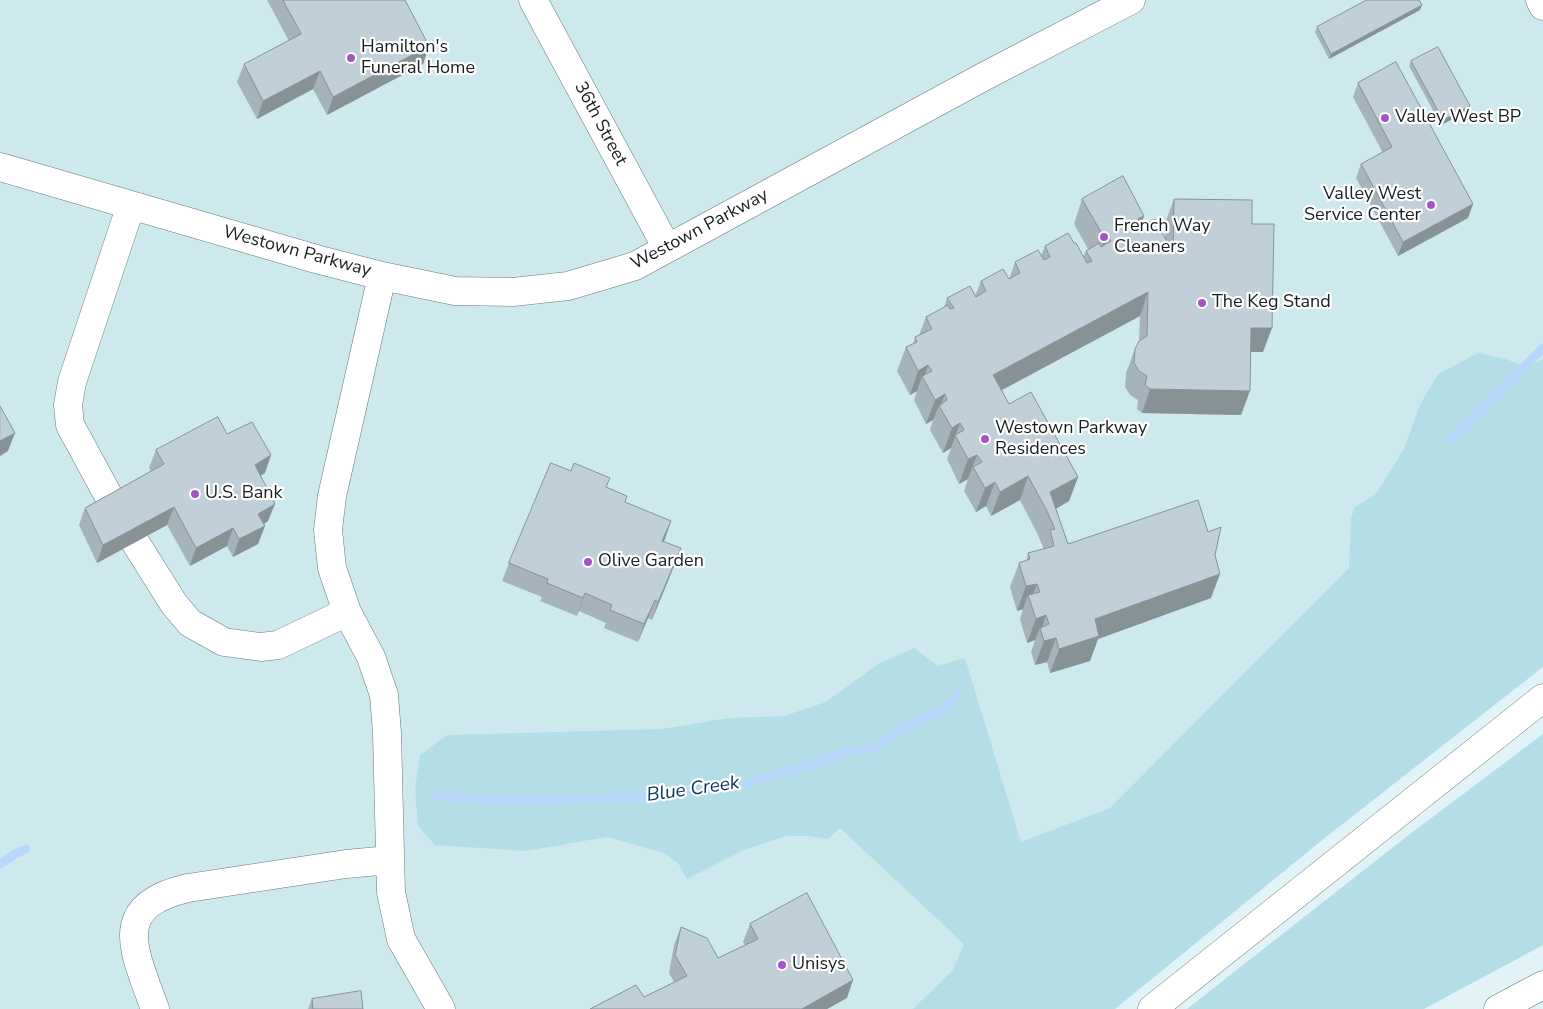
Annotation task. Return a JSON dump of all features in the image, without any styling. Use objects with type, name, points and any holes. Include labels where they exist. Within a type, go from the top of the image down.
[{"type":"main road","name":"36th Street","points":[[533,0],[667,248]]},
{"type":"main road","name":"Westown Parkway","points":[[0,166],[316,259],[382,276],[455,291],[513,292],[568,286],[635,266],[985,76],[1131,0]]},
{"type":"main road","points":[[1540,0],[1543,6]]},
{"type":"main road","points":[[114,506],[70,425],[68,405],[72,382],[131,205]]},
{"type":"main road","points":[[382,276],[332,496],[328,530],[332,568],[347,612],[371,657],[384,695],[391,892],[401,938],[441,1009]]},
{"type":"main road","points":[[135,542],[174,604],[190,623],[224,642],[261,647],[278,645],[347,612]]},
{"type":"main road","points":[[1152,1009],[1543,698]]},
{"type":"main road","points":[[155,1009],[134,946],[133,927],[139,915],[156,898],[170,892],[188,888],[346,864],[390,860]]},
{"type":"main road","points":[[1498,1009],[1543,985]]},
{"type":"shaded area","points":[[0,0],[1540,0],[1543,6],[1543,375],[930,1009],[0,1009]]},
{"type":"shaded area","points":[[1478,353],[1506,359],[1527,368],[1543,359],[1543,667],[1326,837],[1115,1009],[913,1009],[953,970],[964,944],[840,828],[828,839],[809,836],[786,836],[744,850],[687,879],[678,863],[664,853],[607,837],[526,851],[435,845],[418,826],[415,789],[420,755],[447,735],[662,729],[729,718],[784,716],[826,702],[878,664],[914,648],[938,666],[965,658],[1021,842],[1110,808],[1349,568],[1351,518],[1355,507],[1376,494],[1404,449],[1420,405],[1438,374]]},
{"type":"shaded area","points":[[1543,734],[1543,945],[1424,1009],[1187,1009],[1406,837]]},
{"type":"building","name":"Hamilton's Funeral Home","points":[[283,0],[405,0],[429,46],[333,97],[320,71],[263,101],[244,64],[301,34]]},
{"type":"building","points":[[1367,0],[1419,0],[1422,5],[1331,54],[1317,27]]},
{"type":"building","points":[[1438,47],[1470,106],[1443,120],[1411,61]]},
{"type":"building","points":[[1396,62],[1473,204],[1403,242],[1361,164],[1392,147],[1358,83]]},
{"type":"building","name":"Westown Parkway Residences","points":[[1123,176],[1144,216],[1138,219],[1142,226],[1155,219],[1173,253],[1174,199],[1252,200],[1252,224],[1274,224],[1272,328],[1251,328],[1250,391],[1150,389],[1145,385],[1147,376],[1139,371],[1134,363],[1135,349],[1139,341],[1147,336],[1148,292],[993,375],[1009,404],[1031,392],[1078,477],[1050,492],[1068,544],[1198,500],[1208,532],[1221,527],[1215,555],[1220,574],[1095,619],[1099,636],[1059,649],[1056,638],[1044,641],[1040,628],[1049,624],[1046,615],[1036,619],[1028,595],[1040,592],[1037,584],[1026,586],[1019,563],[1030,559],[1028,553],[1054,546],[1050,530],[1055,529],[1046,509],[1028,476],[1000,492],[995,482],[985,488],[973,467],[982,462],[977,455],[968,459],[955,435],[964,430],[960,423],[952,428],[939,406],[947,400],[945,394],[935,400],[922,376],[932,371],[928,365],[918,371],[906,347],[917,342],[915,337],[932,329],[926,317],[948,305],[950,309],[954,308],[947,298],[970,286],[976,297],[986,291],[981,281],[1003,269],[1009,279],[1020,273],[1015,262],[1038,250],[1044,260],[1050,257],[1045,246],[1068,233],[1087,263],[1092,261],[1086,251],[1099,243],[1101,247],[1111,241],[1108,237],[1105,239],[1082,199]]},
{"type":"building","points":[[0,406],[15,433],[0,441]]},
{"type":"building","name":"U.S. Bank","points":[[218,417],[227,434],[252,422],[271,455],[255,465],[275,504],[258,514],[265,526],[239,539],[233,528],[196,548],[174,507],[103,545],[85,508],[164,464],[156,450]]},
{"type":"building","name":"Olive Garden","points":[[551,463],[571,471],[574,463],[610,478],[606,487],[627,496],[625,502],[671,521],[662,541],[681,548],[658,602],[655,600],[644,624],[610,610],[612,605],[585,593],[583,598],[547,583],[548,579],[509,563]]},
{"type":"building","name":"Unisys","points":[[807,893],[853,980],[802,1009],[590,1009],[636,985],[644,997],[687,976],[675,955],[681,927],[707,938],[718,958],[758,939],[750,924]]},
{"type":"building","points":[[361,991],[363,1009],[313,1009],[312,999]]},
{"type":"waterway","name":"Blue Creek","points":[[1450,440],[1543,348]]},
{"type":"waterway","name":"Blue Creek","points":[[436,795],[495,801],[640,797],[728,788],[817,763],[851,751],[875,748],[895,733],[940,713],[958,694]]},
{"type":"waterway","name":"Blue Creek","points":[[0,864],[26,849]]},
{"type":"place","name":"Hamilton's Funeral Home","points":[[351,58]]},
{"type":"place","name":"Valley West BP","points":[[1385,118]]},
{"type":"place","name":"Valley West Service Center","points":[[1431,205]]},
{"type":"place","name":"French Way Cleaners","points":[[1104,237]]},
{"type":"place","name":"The Keg Stand","points":[[1202,303]]},
{"type":"place","name":"Westown Parkway Residences","points":[[985,439]]},
{"type":"place","name":"U.S. Bank","points":[[195,494]]},
{"type":"place","name":"Olive Garden","points":[[588,562]]},
{"type":"place","name":"Unisys","points":[[782,965]]}]
